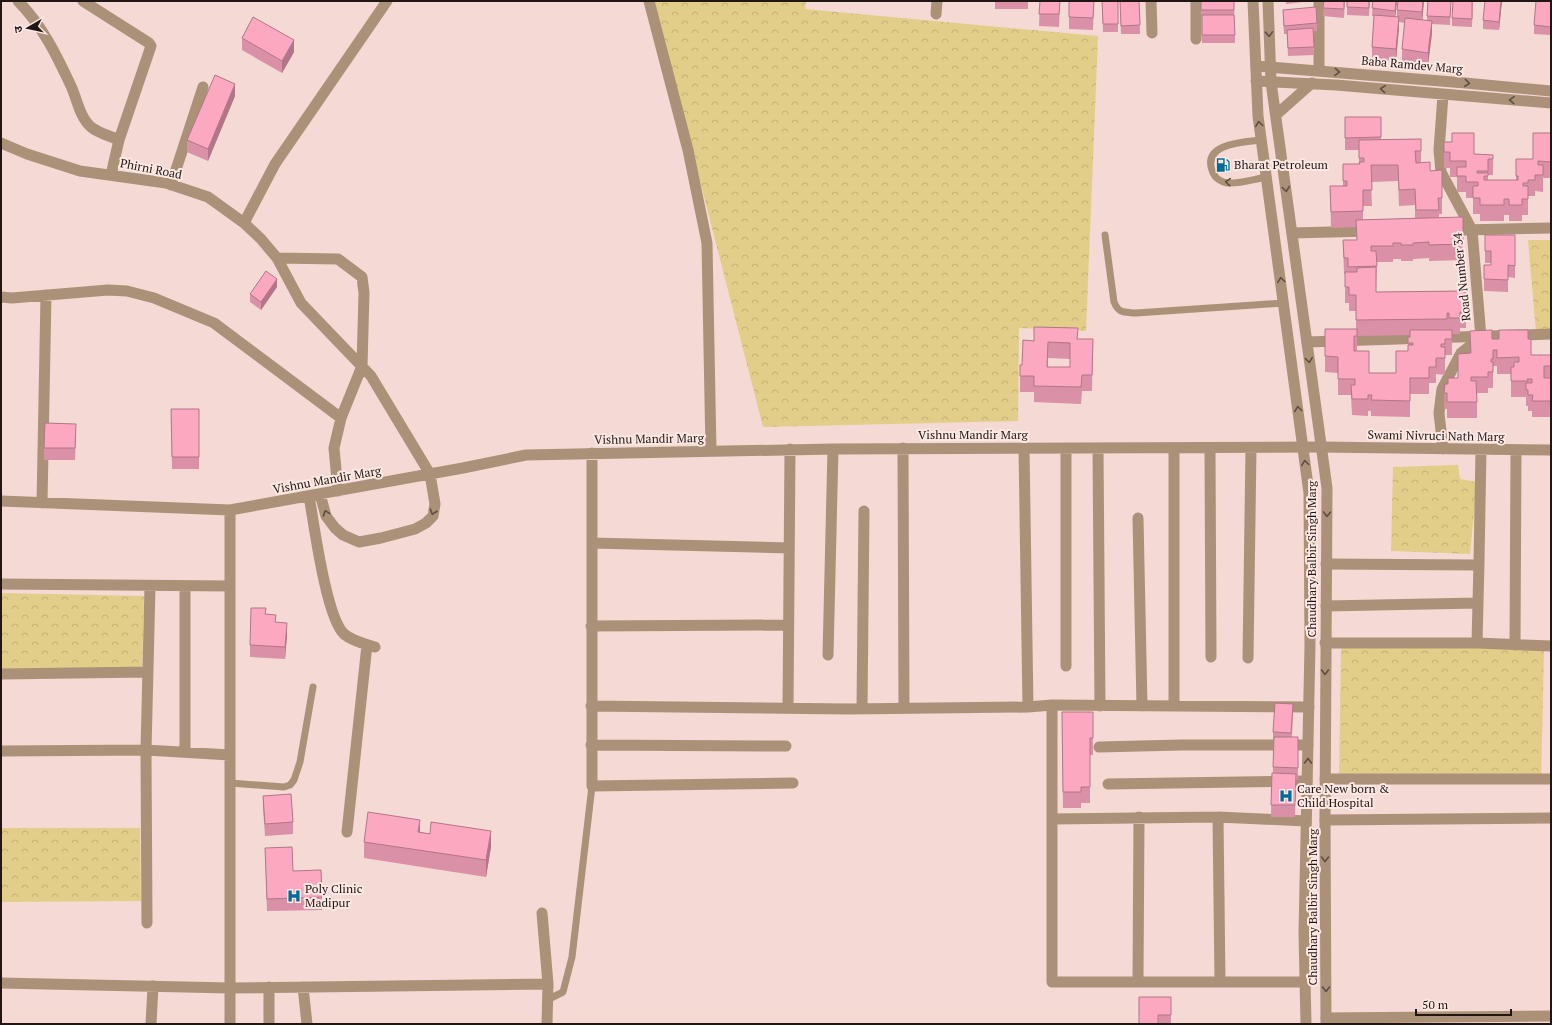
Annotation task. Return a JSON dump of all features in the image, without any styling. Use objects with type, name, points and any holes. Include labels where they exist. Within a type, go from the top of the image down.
[{"type":"street","points":[[18,1],[36,21],[49,42],[72,87],[86,122],[91,128],[119,140]]},
{"type":"street","points":[[83,1],[149,43],[151,46],[119,140],[111,175]]},
{"type":"street","points":[[244,223],[275,164],[387,1]]},
{"type":"street","points":[[649,1],[688,150],[707,243],[711,451]]},
{"type":"street","points":[[936,14],[937,1]]},
{"type":"street","points":[[1151,1],[1152,33]]},
{"type":"street","points":[[1196,1],[1196,39]]},
{"type":"street","name":"Chaudhary Balbir Singh Marg","points":[[1253,1],[1258,116],[1309,493],[1310,645],[1304,933],[1306,1024]]},
{"type":"street","name":"Chaudhary Balbir Singh Marg","points":[[1268,1],[1271,82],[1327,488],[1325,643],[1326,1021]]},
{"type":"street","points":[[1319,1],[1320,71]]},
{"type":"street","name":"Baba Ramdev Marg","points":[[1256,66],[1551,91]]},
{"type":"street","points":[[1256,82],[1312,83],[1551,103]]},
{"type":"street","points":[[1276,114],[1312,83]]},
{"type":"street","points":[[171,185],[203,87]]},
{"type":"street","name":"Road Number 34","points":[[1443,95],[1440,150],[1441,172],[1472,230],[1481,336],[1461,353],[1442,389],[1438,413],[1443,449]]},
{"type":"street","name":"Phirni Road","points":[[1,143],[27,154],[80,171],[171,185],[208,197],[244,223],[277,258],[302,303],[371,376],[430,474]]},
{"type":"street","points":[[1456,230],[1551,228]]},
{"type":"street","points":[[1292,233],[1386,231]]},
{"type":"street","points":[[277,258],[338,259],[362,277],[364,293],[362,366],[341,418],[334,448],[338,491]]},
{"type":"street","points":[[1,298],[108,290],[127,291],[154,298],[214,323],[341,418]]},
{"type":"street","points":[[42,503],[46,295]]},
{"type":"street","points":[[1307,342],[1551,334]]},
{"type":"street","points":[[903,448],[904,708]]},
{"type":"street","points":[[1024,448],[1028,707]]},
{"type":"street","points":[[1066,448],[1066,666]]},
{"type":"street","points":[[1098,448],[1100,706]]},
{"type":"street","points":[[1174,448],[1174,706]]},
{"type":"street","points":[[1210,448],[1211,657]]},
{"type":"street","points":[[1248,658],[1251,448]]},
{"type":"street","name":"Vishnu Mandir Marg","points":[[1,501],[230,510],[526,455],[790,449],[1303,448]]},
{"type":"street","name":"Swami Nivruci Nath Marg","points":[[1303,448],[1551,450]]},
{"type":"street","points":[[788,708],[790,449]]},
{"type":"street","points":[[828,655],[833,449]]},
{"type":"street","points":[[1477,643],[1481,449]]},
{"type":"street","points":[[1515,645],[1516,450]]},
{"type":"street","points":[[592,453],[592,786],[793,783]]},
{"type":"street","points":[[320,494],[326,516],[335,528],[343,535],[359,542],[382,538],[414,529],[426,523],[433,516],[435,504],[430,474]]},
{"type":"street","points":[[309,496],[325,586],[336,622],[344,634],[352,639],[371,646],[347,832]]},
{"type":"street","points":[[230,510],[230,1024]]},
{"type":"street","points":[[862,709],[864,511]]},
{"type":"street","points":[[1138,518],[1142,706]]},
{"type":"street","points":[[592,543],[789,548]]},
{"type":"street","points":[[1326,564],[1476,565],[1479,562]]},
{"type":"street","points":[[1,584],[230,586]]},
{"type":"street","points":[[147,923],[146,750],[150,586]]},
{"type":"street","points":[[185,586],[185,752]]},
{"type":"street","points":[[1326,606],[1478,603]]},
{"type":"street","points":[[592,626],[788,625]]},
{"type":"street","points":[[1325,643],[1477,643],[1551,646]]},
{"type":"street","points":[[1,674],[148,672]]},
{"type":"street","points":[[591,706],[862,709],[1028,707],[1052,705],[1309,707]]},
{"type":"street","points":[[1052,705],[1052,982],[1305,982]]},
{"type":"street","points":[[591,745],[786,746]]},
{"type":"street","points":[[1099,747],[1181,745],[1308,745]]},
{"type":"street","points":[[1,751],[146,750],[230,755]]},
{"type":"street","points":[[1325,779],[1551,779]]},
{"type":"street","points":[[1108,784],[1307,781]]},
{"type":"street","points":[[1138,982],[1139,817]]},
{"type":"street","points":[[1052,819],[1218,817],[1306,821]]},
{"type":"street","points":[[1218,817],[1220,982]]},
{"type":"street","points":[[1325,820],[1551,818]]},
{"type":"street","points":[[542,913],[548,984],[547,1024]]},
{"type":"street","points":[[1,983],[230,988],[548,984]]},
{"type":"street","points":[[152,986],[152,1024]]},
{"type":"street","points":[[269,987],[269,1024]]},
{"type":"street","points":[[303,987],[307,1024]]},
{"type":"street","points":[[1326,1021],[1418,1021],[1551,1016]]},
{"type":"lane","points":[[1262,140],[1221,147],[1216,151],[1211,163],[1214,176],[1219,180],[1228,183],[1267,177]]},
{"type":"lane","points":[[1105,235],[1114,302],[1117,309],[1123,312],[1136,313],[1284,303]]},
{"type":"lane","points":[[230,782],[284,787],[290,785],[294,780],[300,762],[313,687]]},
{"type":"lane","points":[[547,1000],[563,992],[572,957],[592,786]]},
{"type":"green space","points":[[654,1],[806,1],[805,9],[1098,36],[1086,331],[1019,328],[1018,421],[763,427]]},
{"type":"green space","points":[[1528,240],[1551,240],[1551,331],[1536,332]]},
{"type":"green space","points":[[1458,465],[1460,479],[1477,482],[1470,554],[1391,551],[1393,467]]},
{"type":"green space","points":[[1,593],[144,596],[142,674],[1,671]]},
{"type":"green space","points":[[1341,647],[1544,648],[1541,783],[1339,782]]},
{"type":"green space","points":[[1,828],[140,828],[141,901],[1,902]]},
{"type":"building","points":[[1040,1],[1060,1],[1059,14],[1039,14]]},
{"type":"building","points":[[1069,1],[1094,1],[1093,18],[1069,17]]},
{"type":"building","points":[[1102,1],[1118,1],[1118,24],[1103,24]]},
{"type":"building","points":[[1120,1],[1139,1],[1140,25],[1121,26]]},
{"type":"building","points":[[1201,1],[1234,1],[1234,10],[1201,10]]},
{"type":"building","points":[[1324,1],[1344,1],[1344,9],[1323,8]]},
{"type":"building","points":[[1347,1],[1369,1],[1369,8],[1347,7]]},
{"type":"building","points":[[1373,1],[1396,1],[1395,11],[1372,8]]},
{"type":"building","points":[[1398,1],[1423,1],[1422,12],[1397,10]]},
{"type":"building","points":[[1428,1],[1451,1],[1450,17],[1427,16]]},
{"type":"building","points":[[1453,1],[1472,1],[1472,19],[1452,18]]},
{"type":"building","points":[[1485,1],[1501,1],[1499,22],[1483,20]]},
{"type":"building","points":[[1536,1],[1551,1],[1551,27],[1534,25]]},
{"type":"building","points":[[1316,7],[1317,23],[1284,26],[1283,10]]},
{"type":"building","points":[[1202,15],[1234,15],[1235,35],[1202,35]]},
{"type":"building","points":[[1374,15],[1399,17],[1396,49],[1372,47]]},
{"type":"building","points":[[253,17],[294,40],[282,61],[242,38]]},
{"type":"building","points":[[1405,18],[1432,21],[1428,53],[1402,49]]},
{"type":"building","points":[[1313,28],[1314,47],[1288,48],[1287,30]]},
{"type":"building","points":[[215,75],[235,84],[208,149],[187,140]]},
{"type":"building","points":[[1345,117],[1381,117],[1381,137],[1345,138]]},
{"type":"building","points":[[1452,133],[1474,133],[1474,154],[1493,155],[1493,159],[1488,159],[1488,171],[1477,171],[1477,173],[1488,173],[1488,176],[1484,176],[1484,180],[1518,180],[1518,176],[1516,176],[1516,159],[1533,159],[1533,133],[1551,133],[1551,162],[1538,161],[1538,165],[1543,165],[1543,175],[1535,175],[1535,180],[1528,180],[1528,183],[1523,183],[1523,186],[1528,186],[1528,199],[1522,199],[1522,205],[1509,205],[1509,199],[1504,199],[1504,205],[1480,205],[1480,198],[1473,198],[1473,186],[1478,186],[1478,182],[1466,182],[1466,176],[1457,176],[1457,167],[1466,167],[1466,161],[1450,161],[1450,152],[1444,152],[1444,142],[1452,142]]},
{"type":"building","points":[[1421,139],[1421,151],[1415,151],[1416,163],[1430,162],[1430,171],[1442,170],[1442,198],[1438,198],[1439,210],[1416,210],[1415,189],[1399,190],[1398,165],[1371,165],[1372,190],[1363,190],[1363,211],[1331,212],[1330,186],[1347,186],[1347,181],[1343,181],[1343,164],[1360,164],[1359,162],[1364,162],[1364,158],[1359,158],[1359,140]]},
{"type":"building","points":[[1463,217],[1463,244],[1429,245],[1429,242],[1413,243],[1413,245],[1393,243],[1393,246],[1371,246],[1371,251],[1376,251],[1377,266],[1348,267],[1348,258],[1344,258],[1343,240],[1357,240],[1356,220]]},
{"type":"building","points":[[1485,235],[1515,235],[1515,266],[1508,265],[1508,280],[1484,279],[1484,265],[1491,265],[1491,251],[1485,251]]},
{"type":"building","points":[[1376,267],[1376,292],[1465,291],[1466,312],[1460,312],[1460,318],[1449,318],[1449,313],[1447,313],[1447,319],[1356,320],[1356,295],[1349,295],[1349,287],[1345,287],[1345,272],[1357,272],[1357,268]]},
{"type":"building","points":[[266,271],[277,279],[261,302],[250,294]]},
{"type":"building","points":[[1034,327],[1078,328],[1077,339],[1093,339],[1092,375],[1082,375],[1081,387],[1034,386],[1034,376],[1020,376],[1020,365],[1022,365],[1023,340],[1034,341]],"holes":[[[1048,342],[1070,343],[1070,367],[1047,367]]]},
{"type":"building","points":[[1325,329],[1357,329],[1357,336],[1354,336],[1354,351],[1369,351],[1369,373],[1396,373],[1396,351],[1408,351],[1408,345],[1413,345],[1413,343],[1408,343],[1410,330],[1452,330],[1452,339],[1445,339],[1445,344],[1441,344],[1441,347],[1445,347],[1445,358],[1436,358],[1436,367],[1429,367],[1429,378],[1410,378],[1410,401],[1371,400],[1372,395],[1368,395],[1368,399],[1352,399],[1351,385],[1355,385],[1355,379],[1338,379],[1338,357],[1325,356]]},
{"type":"building","points":[[1492,330],[1492,339],[1499,339],[1499,330],[1528,330],[1528,339],[1531,339],[1531,355],[1551,355],[1551,366],[1544,366],[1544,378],[1551,378],[1551,401],[1532,401],[1533,395],[1528,395],[1526,383],[1532,383],[1532,379],[1527,379],[1528,381],[1511,381],[1511,367],[1514,367],[1514,362],[1519,362],[1519,357],[1497,358],[1497,350],[1493,350],[1493,359],[1491,359],[1491,362],[1493,362],[1493,372],[1488,372],[1488,377],[1471,377],[1471,381],[1476,381],[1477,402],[1447,402],[1447,393],[1444,393],[1445,384],[1448,384],[1448,378],[1458,378],[1458,354],[1471,353],[1470,331]]},
{"type":"building","points":[[171,409],[199,409],[199,457],[172,457]]},
{"type":"building","points":[[45,423],[76,424],[75,448],[44,448]]},
{"type":"building","points":[[251,608],[266,608],[265,614],[276,615],[275,622],[287,623],[285,647],[250,645]]},
{"type":"building","points":[[1275,703],[1293,704],[1291,733],[1273,732]]},
{"type":"building","points":[[1062,712],[1093,712],[1093,738],[1090,738],[1090,787],[1081,787],[1081,792],[1063,792]]},
{"type":"building","points":[[1274,737],[1298,737],[1298,768],[1273,767]]},
{"type":"building","points":[[1272,773],[1296,774],[1295,805],[1271,805]]},
{"type":"building","points":[[291,794],[293,822],[265,824],[263,796]]},
{"type":"building","points":[[368,812],[420,820],[418,832],[430,834],[431,822],[491,831],[486,860],[364,842]]},
{"type":"building","name":"Poly Clinic Madipur","points":[[292,847],[293,871],[321,870],[322,897],[267,899],[265,848]]},
{"type":"building","points":[[1139,997],[1171,997],[1171,1015],[1158,1015],[1158,1024],[1139,1024]]},
{"type":"place","name":"Bharat Petroleum","points":[[1223,165]]},
{"type":"place","name":"Care New born & Child Hospital","points":[[1286,796]]},
{"type":"place","name":"Poly Clinic Madipur","points":[[294,896]]}]
